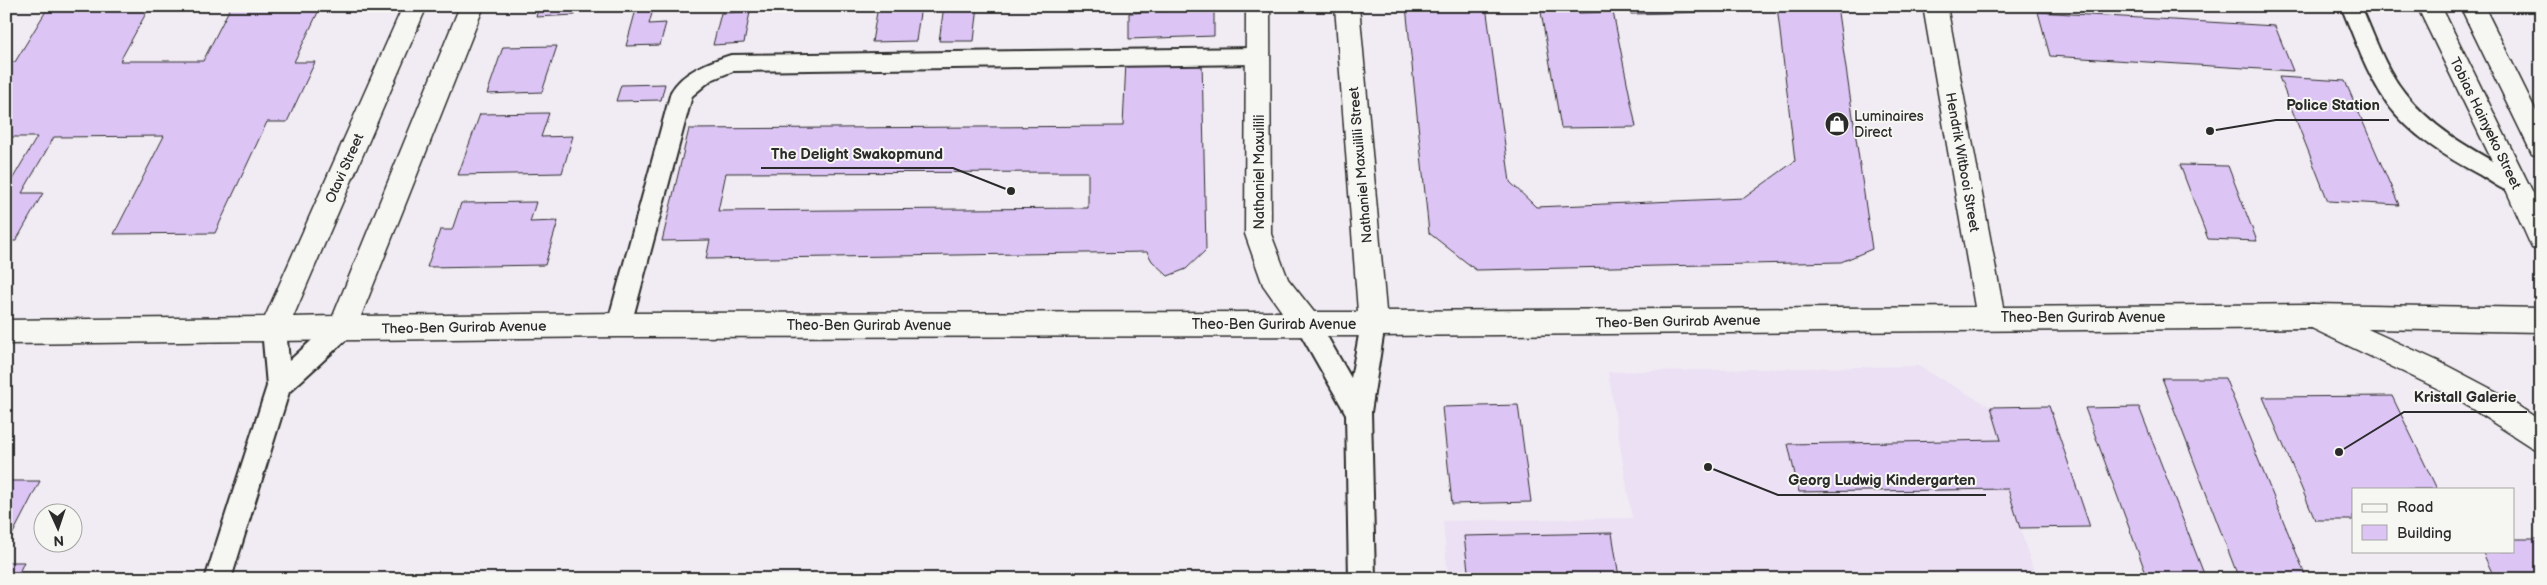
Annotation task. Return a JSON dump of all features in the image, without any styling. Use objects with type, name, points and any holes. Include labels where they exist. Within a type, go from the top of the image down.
[{"type":"street","name":"Otavi Street","points":[[274,329],[415,6]]},
{"type":"street","points":[[342,328],[472,6]]},
{"type":"street","name":"Nathaniel Maxuilili","points":[[1258,6],[1258,234],[1277,285],[1307,324]]},
{"type":"street","name":"Nathaniel Maxuilili Street","points":[[1346,6],[1373,324]]},
{"type":"street","name":"Hendrik Witbooi Street","points":[[1935,6],[1991,318]]},
{"type":"street","name":"Tobias Hainyeko Street","points":[[2429,6],[2517,185],[2541,240]]},
{"type":"street","points":[[2472,6],[2541,148]]},
{"type":"street","name":"Theo-Ben Gurirab Avenue","points":[[6,332],[619,325],[1373,324],[2313,316],[2541,320]]},
{"type":"street","points":[[2313,316],[2423,364],[2508,412],[2541,438]]},
{"type":"lane","points":[[2351,6],[2384,81],[2414,119],[2464,155],[2517,185]]},
{"type":"lane","points":[[619,325],[682,92],[703,74],[732,63],[1258,56]]},
{"type":"lane","points":[[1307,324],[1358,412]]},
{"type":"lane","points":[[1362,579],[1358,412],[1373,324]]},
{"type":"lane","points":[[279,386],[342,328]]},
{"type":"lane","points":[[218,579],[279,386],[274,329]]},
{"type":"shaded area","points":[[1918,366],[1991,407],[2001,440],[1788,444],[1799,492],[2008,489],[2036,579],[1448,579],[1443,521],[1632,518],[1608,372]]},
{"type":"building","points":[[49,6],[150,6],[120,61],[203,61],[231,6],[321,6],[294,62],[315,62],[287,122],[267,122],[215,233],[114,234],[164,136],[54,137],[22,193],[43,193],[16,241],[6,241],[6,190],[37,137],[6,137],[6,62],[15,62]]},
{"type":"building","points":[[539,6],[578,6],[575,15],[536,17]]},
{"type":"building","points":[[637,6],[654,6],[649,24],[666,23],[660,45],[626,46]]},
{"type":"building","points":[[878,6],[921,6],[916,41],[872,42]]},
{"type":"building","points":[[944,6],[978,6],[974,41],[939,41]]},
{"type":"building","points":[[1168,6],[1214,6],[1214,36],[1129,39],[1129,13],[1168,11]]},
{"type":"building","points":[[1406,6],[1486,6],[1510,182],[1536,207],[1744,198],[1795,161],[1777,6],[1837,6],[1872,249],[1841,262],[1476,270],[1429,233]]},
{"type":"building","points":[[1540,6],[1577,6],[1579,13],[1613,12],[1636,127],[1561,128]]},
{"type":"building","points":[[1630,6],[1745,6],[1746,11],[1631,14]]},
{"type":"building","points":[[750,12],[744,43],[713,45],[721,13]]},
{"type":"building","points":[[2038,12],[2275,26],[2293,71],[2050,56]]},
{"type":"building","points":[[557,46],[542,92],[487,94],[503,47]]},
{"type":"building","points":[[1202,59],[1206,250],[1186,269],[1168,276],[1152,261],[1147,252],[706,259],[710,240],[662,241],[689,129],[1123,126],[1126,61]],"holes":[[[1088,172],[1088,208],[718,211],[726,173]]]},
{"type":"building","points":[[2279,77],[2345,81],[2399,205],[2328,201]]},
{"type":"building","points":[[665,84],[661,100],[616,101],[621,85]]},
{"type":"building","points":[[549,113],[541,137],[573,136],[562,173],[458,175],[480,114]]},
{"type":"building","points":[[2180,165],[2228,166],[2257,241],[2208,239]]},
{"type":"building","points":[[536,202],[530,222],[558,221],[545,265],[427,267],[440,230],[452,230],[461,203]]},
{"type":"building","points":[[2162,378],[2225,378],[2307,579],[2239,579]]},
{"type":"building","points":[[2392,396],[2437,488],[2352,488],[2352,520],[2315,520],[2263,397]]},
{"type":"building","points":[[1518,405],[1531,502],[1452,504],[1442,407]]},
{"type":"building","points":[[2049,406],[2090,527],[2020,528],[2008,489],[1799,492],[1788,444],[2001,440],[1991,407]]},
{"type":"building","points":[[2139,407],[2206,579],[2148,579],[2085,408]]},
{"type":"building","points":[[6,481],[40,481],[6,547]]},
{"type":"building","points":[[1612,533],[1619,577],[1469,579],[1464,536]]},
{"type":"building","points":[[2514,539],[2541,539],[2541,579],[2495,579],[2482,552],[2514,552]]},
{"type":"building","points":[[6,562],[24,562],[16,579],[6,579]]},
{"type":"place","name":"Luminaires Direct","points":[[1837,124]]},
{"type":"place","name":"Police Station","points":[[2210,131]]},
{"type":"place","name":"The Delight Swakopmund","points":[[1011,191]]},
{"type":"place","name":"Kristall Galerie","points":[[2339,452]]},
{"type":"place","name":"Georg Ludwig Kindergarten","points":[[1708,467]]}]
